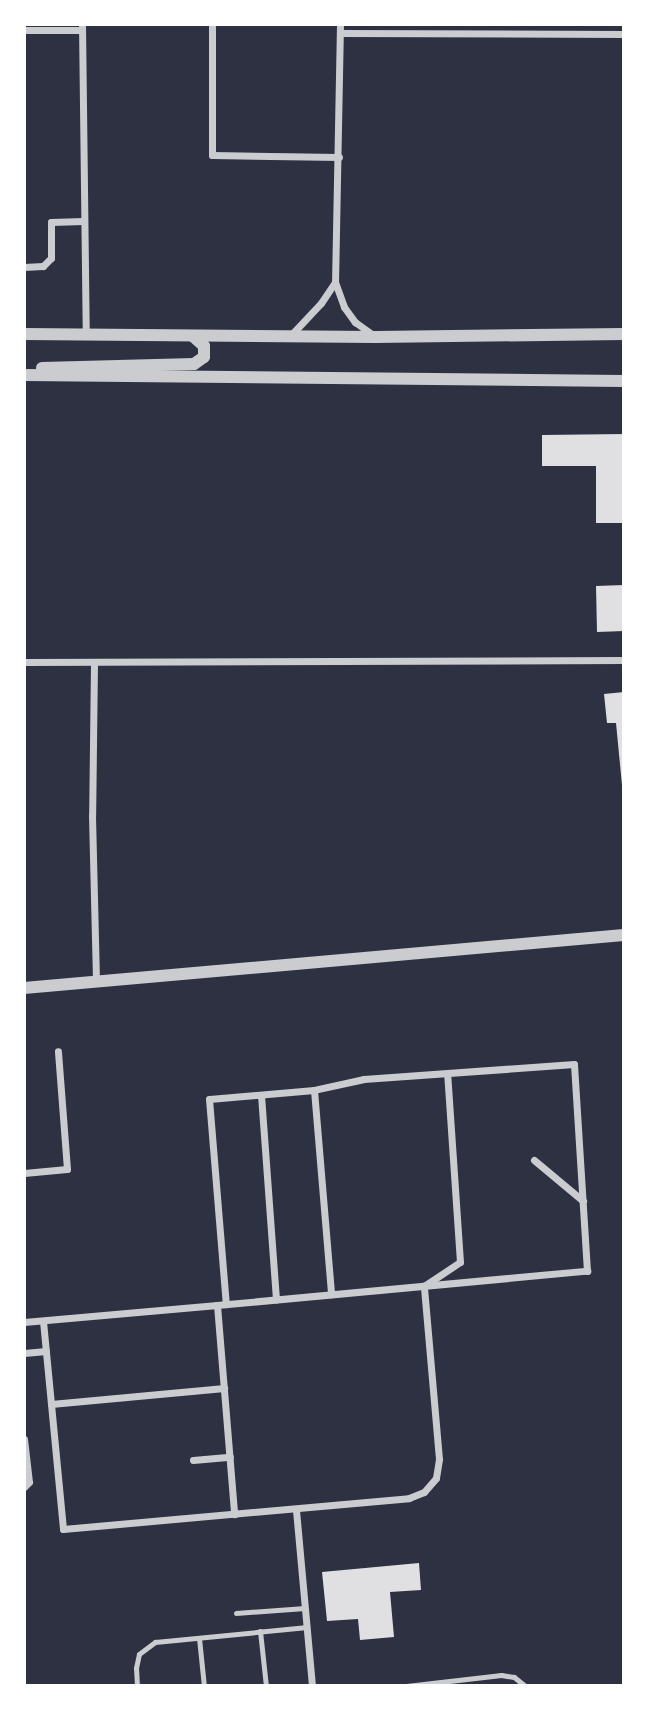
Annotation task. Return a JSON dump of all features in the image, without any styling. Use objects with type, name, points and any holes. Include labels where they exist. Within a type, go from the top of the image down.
[{"type":"street","points":[[212,24],[212,155],[339,157]]},
{"type":"street","points":[[24,30],[82,27],[86,335]]},
{"type":"street","points":[[375,337],[355,322],[344,307],[335,282],[340,29],[485,28],[624,34]]},
{"type":"street","points":[[24,267],[43,267],[51,258],[51,222],[83,221]]},
{"type":"street","points":[[290,337],[321,303],[335,282]]},
{"type":"street","points":[[24,334],[290,337],[624,334]]},
{"type":"street","points":[[24,373],[79,365],[194,364],[204,357],[204,346],[193,336]]},
{"type":"street","points":[[24,373],[624,380]]},
{"type":"street","points":[[24,662],[624,660]]},
{"type":"street","points":[[94,663],[92,816],[96,982]]},
{"type":"street","points":[[24,988],[624,935]]},
{"type":"street","points":[[24,1173],[67,1168],[58,1051]]},
{"type":"street","points":[[24,1322],[43,1321],[587,1271],[574,1064],[364,1079],[314,1090],[209,1098],[226,1304]]},
{"type":"street","points":[[425,1286],[460,1262],[447,1073]]},
{"type":"street","points":[[314,1090],[331,1294]]},
{"type":"street","points":[[261,1094],[276,1299]]},
{"type":"street","points":[[534,1160],[583,1202]]},
{"type":"street","points":[[43,1321],[63,1529],[296,1510],[409,1499],[424,1492],[436,1478],[439,1459],[425,1286]]},
{"type":"street","points":[[217,1305],[234,1514]]},
{"type":"street","points":[[24,1353],[46,1351]]},
{"type":"street","points":[[51,1404],[224,1388]]},
{"type":"street","points":[[24,1439],[29,1482],[24,1487]]},
{"type":"street","points":[[193,1460],[230,1457]]},
{"type":"street","points":[[296,1510],[312,1685]]},
{"type":"lane","points":[[236,1613],[305,1608]]},
{"type":"lane","points":[[137,1685],[139,1654],[148,1645],[307,1627]]},
{"type":"lane","points":[[260,1632],[266,1685]]},
{"type":"lane","points":[[199,1638],[204,1685]]},
{"type":"lane","points":[[406,1685],[501,1675],[514,1677],[524,1685]]},
{"type":"building","points":[[624,434],[624,523],[596,523],[596,466],[542,466],[542,435]]},
{"type":"building","points":[[624,585],[624,631],[597,632],[596,586]]},
{"type":"building","points":[[624,692],[622,785],[616,723],[607,723],[604,694]]},
{"type":"building","points":[[419,1563],[421,1590],[390,1592],[394,1637],[360,1640],[358,1619],[327,1621],[322,1572]]}]
